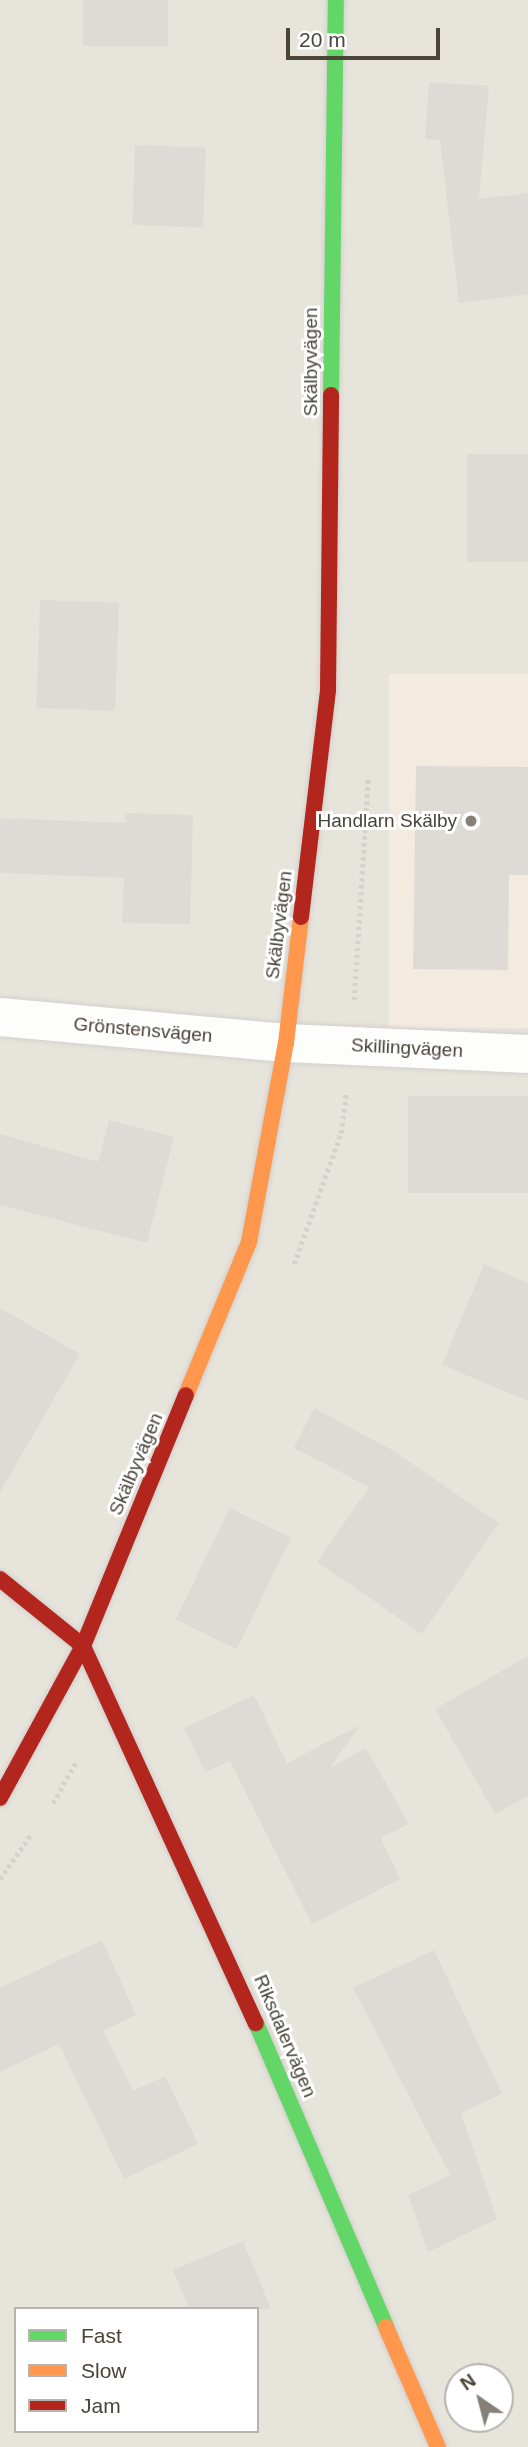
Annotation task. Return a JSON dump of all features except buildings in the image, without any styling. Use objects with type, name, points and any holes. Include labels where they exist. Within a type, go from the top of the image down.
[{"type":"street","name":"Skälbyvägen","points":[[0,1798],[83,1646],[249,1242],[286,1043],[328,690],[336,0]]},
{"type":"street","name":"Grönstensvägen","points":[[0,1017],[286,1043]]},
{"type":"street","name":"Skillingvägen","points":[[286,1043],[528,1054]]},
{"type":"street","points":[[0,1579],[83,1646]]},
{"type":"street","name":"Riksdalervägen","points":[[83,1646],[248,2003],[438,2447]]},
{"type":"shaded area","points":[[0,0],[528,0],[528,2447],[0,2447]]},
{"type":"shaded area","points":[[389,674],[528,674],[528,1028],[389,1028]]},
{"type":"traffic: fast","points":[[331,395],[336,0]]},
{"type":"traffic: fast","points":[[256,2023],[386,2327]]},
{"type":"traffic: slow","points":[[186,1395],[249,1242],[286,1043],[301,917]]},
{"type":"traffic: slow","points":[[386,2327],[438,2447]]},
{"type":"traffic: jam","points":[[301,917],[328,690],[331,395]]},
{"type":"traffic: jam","points":[[0,1798],[83,1646],[186,1395]]},
{"type":"traffic: jam","points":[[0,1579],[83,1646],[256,2023]]},
{"type":"place","name":"Handlarn Skälby","points":[[471,821]]}]
